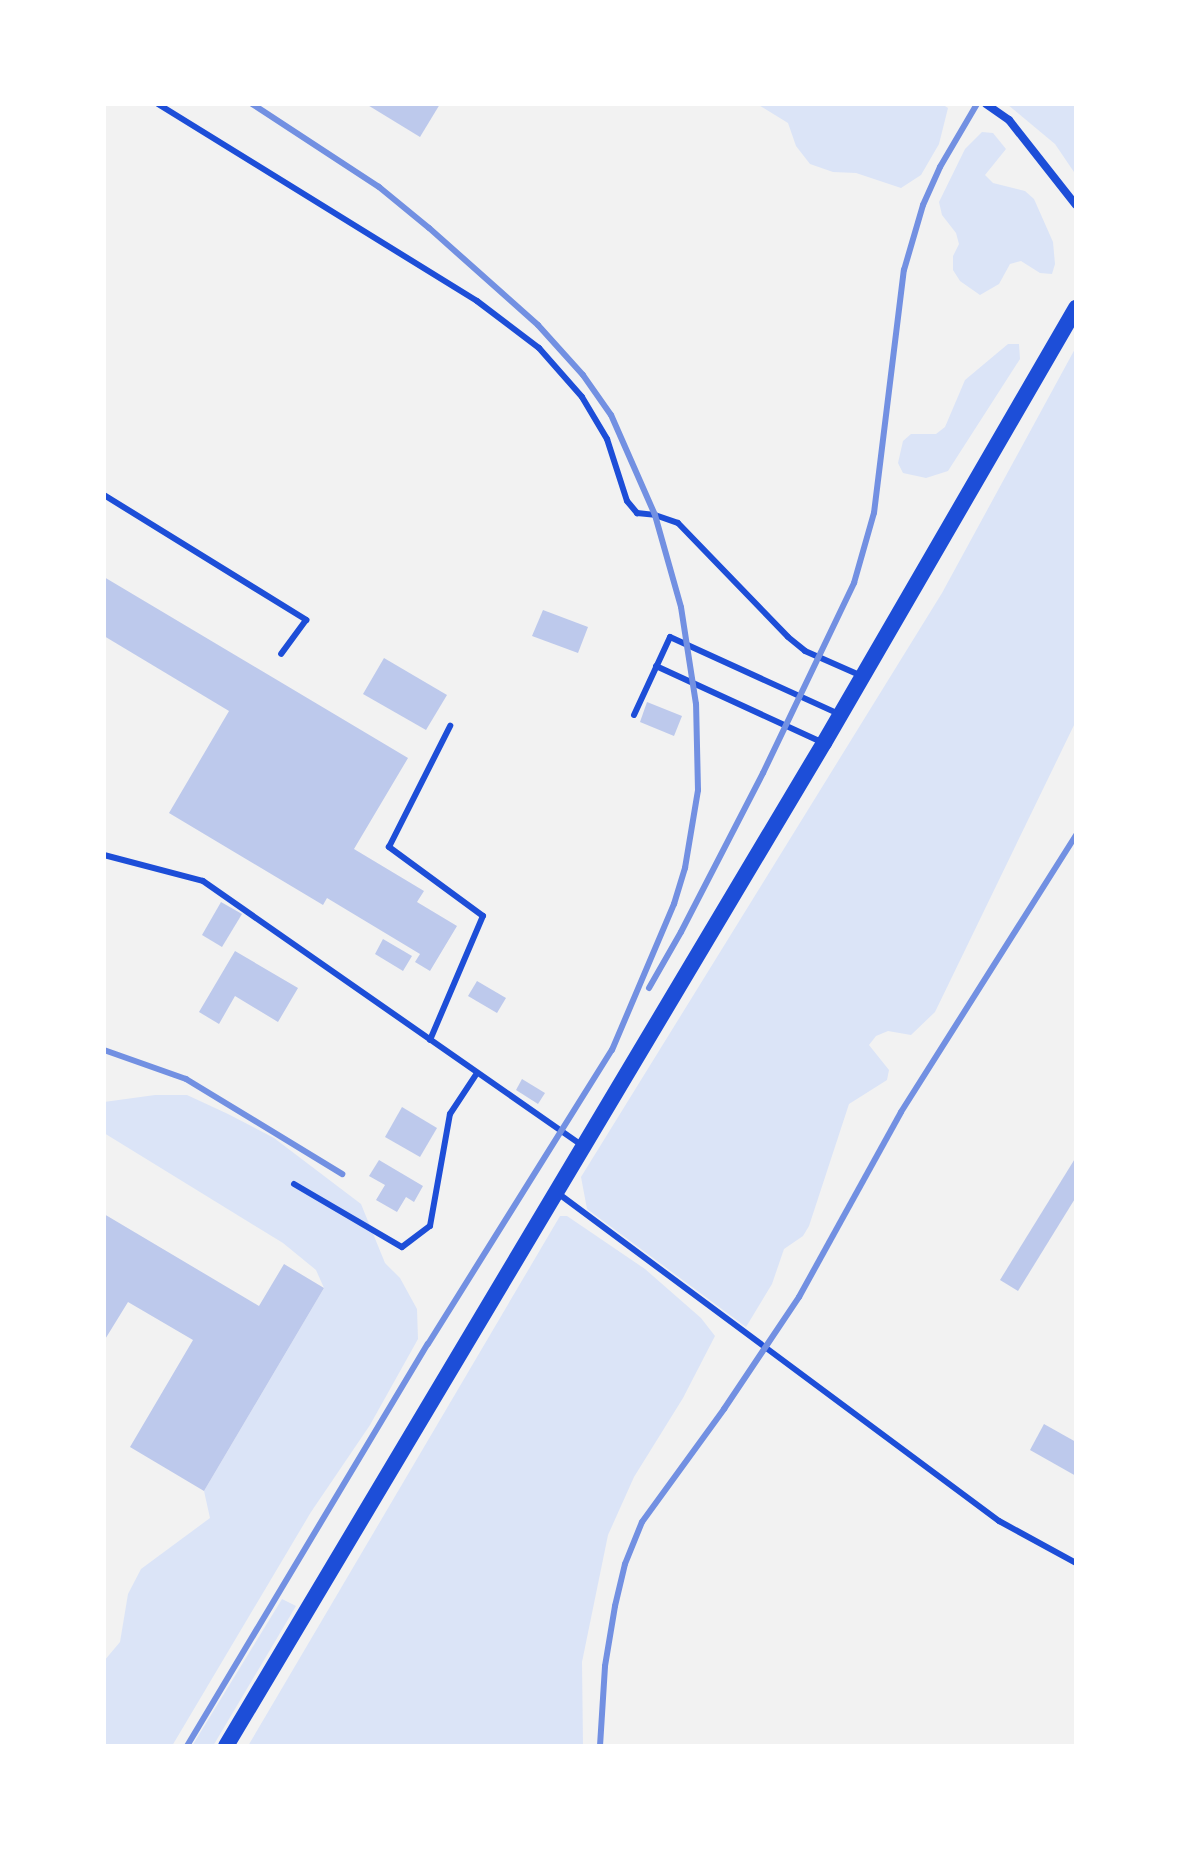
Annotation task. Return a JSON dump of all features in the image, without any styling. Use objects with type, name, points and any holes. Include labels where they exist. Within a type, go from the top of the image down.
[{"type":"main road","points":[[226,1746],[824,743],[1076,308]]},
{"type":"street","points":[[986,104],[1009,120],[1076,205]]},
{"type":"lane","points":[[158,104],[477,301],[539,348],[582,397],[607,439],[627,501],[637,513],[678,523],[788,637],[805,651],[863,676]]},
{"type":"lane","points":[[104,495],[306,620],[281,654]]},
{"type":"lane","points":[[634,715],[670,637],[840,715]]},
{"type":"lane","points":[[656,666],[824,743]]},
{"type":"lane","points":[[430,1040],[483,916],[389,847],[450,726]]},
{"type":"lane","points":[[104,855],[203,881],[583,1146]]},
{"type":"lane","points":[[294,1184],[402,1247],[430,1226],[450,1114],[477,1073]]},
{"type":"lane","points":[[556,1192],[999,1521],[1076,1563]]},
{"type":"shaded area","points":[[757,104],[942,104],[948,108],[939,144],[921,175],[901,188],[856,173],[833,172],[810,164],[796,146],[788,123]]},
{"type":"shaded area","points":[[1007,104],[1076,104],[1076,175],[1055,144]]},
{"type":"shaded area","points":[[982,132],[993,133],[1006,149],[985,175],[993,183],[1025,191],[1034,199],[1053,242],[1055,264],[1052,274],[1040,273],[1021,261],[1010,264],[999,284],[980,295],[960,281],[953,270],[953,256],[959,244],[956,233],[942,215],[939,202],[965,149]]},
{"type":"shaded area","points":[[1008,344],[1019,344],[1020,359],[948,471],[926,478],[903,473],[898,463],[903,441],[911,434],[936,434],[945,427],[965,380]]},
{"type":"shaded area","points":[[1076,347],[1076,721],[935,1012],[911,1035],[888,1031],[876,1036],[869,1045],[889,1070],[887,1080],[849,1104],[809,1226],[803,1236],[784,1249],[772,1284],[746,1327],[587,1209],[581,1177],[942,593]]},
{"type":"shaded area","points":[[155,1095],[187,1095],[274,1138],[361,1204],[385,1263],[400,1278],[417,1309],[418,1339],[370,1425],[311,1512],[172,1746],[104,1746],[104,1661],[120,1642],[128,1594],[141,1569],[210,1518],[204,1491],[324,1288],[316,1270],[283,1243],[104,1133],[104,1102]]},
{"type":"shaded area","points":[[560,1216],[567,1216],[645,1269],[701,1318],[715,1336],[683,1398],[634,1477],[608,1535],[582,1662],[583,1746],[248,1746]]},
{"type":"shaded area","points":[[282,1599],[296,1606],[213,1746],[192,1746]]},
{"type":"building","points":[[366,104],[440,104],[420,137]]},
{"type":"building","points":[[104,577],[408,758],[354,849],[424,891],[417,902],[457,926],[430,971],[415,962],[420,954],[327,898],[323,905],[169,813],[229,711],[104,636]]},
{"type":"building","points":[[543,610],[588,627],[578,653],[532,636]]},
{"type":"building","points":[[384,658],[447,695],[426,730],[363,694]]},
{"type":"building","points":[[647,702],[682,716],[674,736],[640,722]]},
{"type":"building","points":[[221,902],[242,914],[222,947],[202,935]]},
{"type":"building","points":[[383,939],[412,956],[403,971],[375,954]]},
{"type":"building","points":[[235,951],[298,988],[278,1022],[235,996],[219,1024],[199,1012]]},
{"type":"building","points":[[477,981],[506,998],[497,1013],[468,996]]},
{"type":"building","points":[[522,1079],[545,1093],[538,1104],[516,1090]]},
{"type":"building","points":[[402,1107],[437,1128],[420,1157],[385,1137]]},
{"type":"building","points":[[1076,1157],[1076,1197],[1018,1291],[1000,1280]]},
{"type":"building","points":[[379,1160],[423,1186],[414,1202],[406,1197],[397,1212],[376,1200],[385,1185],[369,1176]]},
{"type":"building","points":[[104,1214],[259,1306],[284,1264],[324,1288],[204,1491],[130,1447],[193,1340],[128,1302],[104,1341]]},
{"type":"building","points":[[1044,1424],[1076,1442],[1076,1476],[1030,1450]]},
{"type":"railway","points":[[187,1746],[428,1344],[612,1050],[674,904],[685,868],[698,790],[696,704],[681,607],[655,515],[611,415],[583,375],[538,325],[429,228],[379,187],[252,104]]},
{"type":"railway","points":[[649,988],[763,773],[854,583],[874,513],[904,270],[923,205],[940,167],[977,104]]},
{"type":"railway","points":[[600,1746],[605,1666],[615,1606],[625,1564],[642,1522],[724,1409],[799,1297],[901,1112],[1076,835]]},
{"type":"railway","points":[[104,1050],[186,1079],[342,1174]]}]
